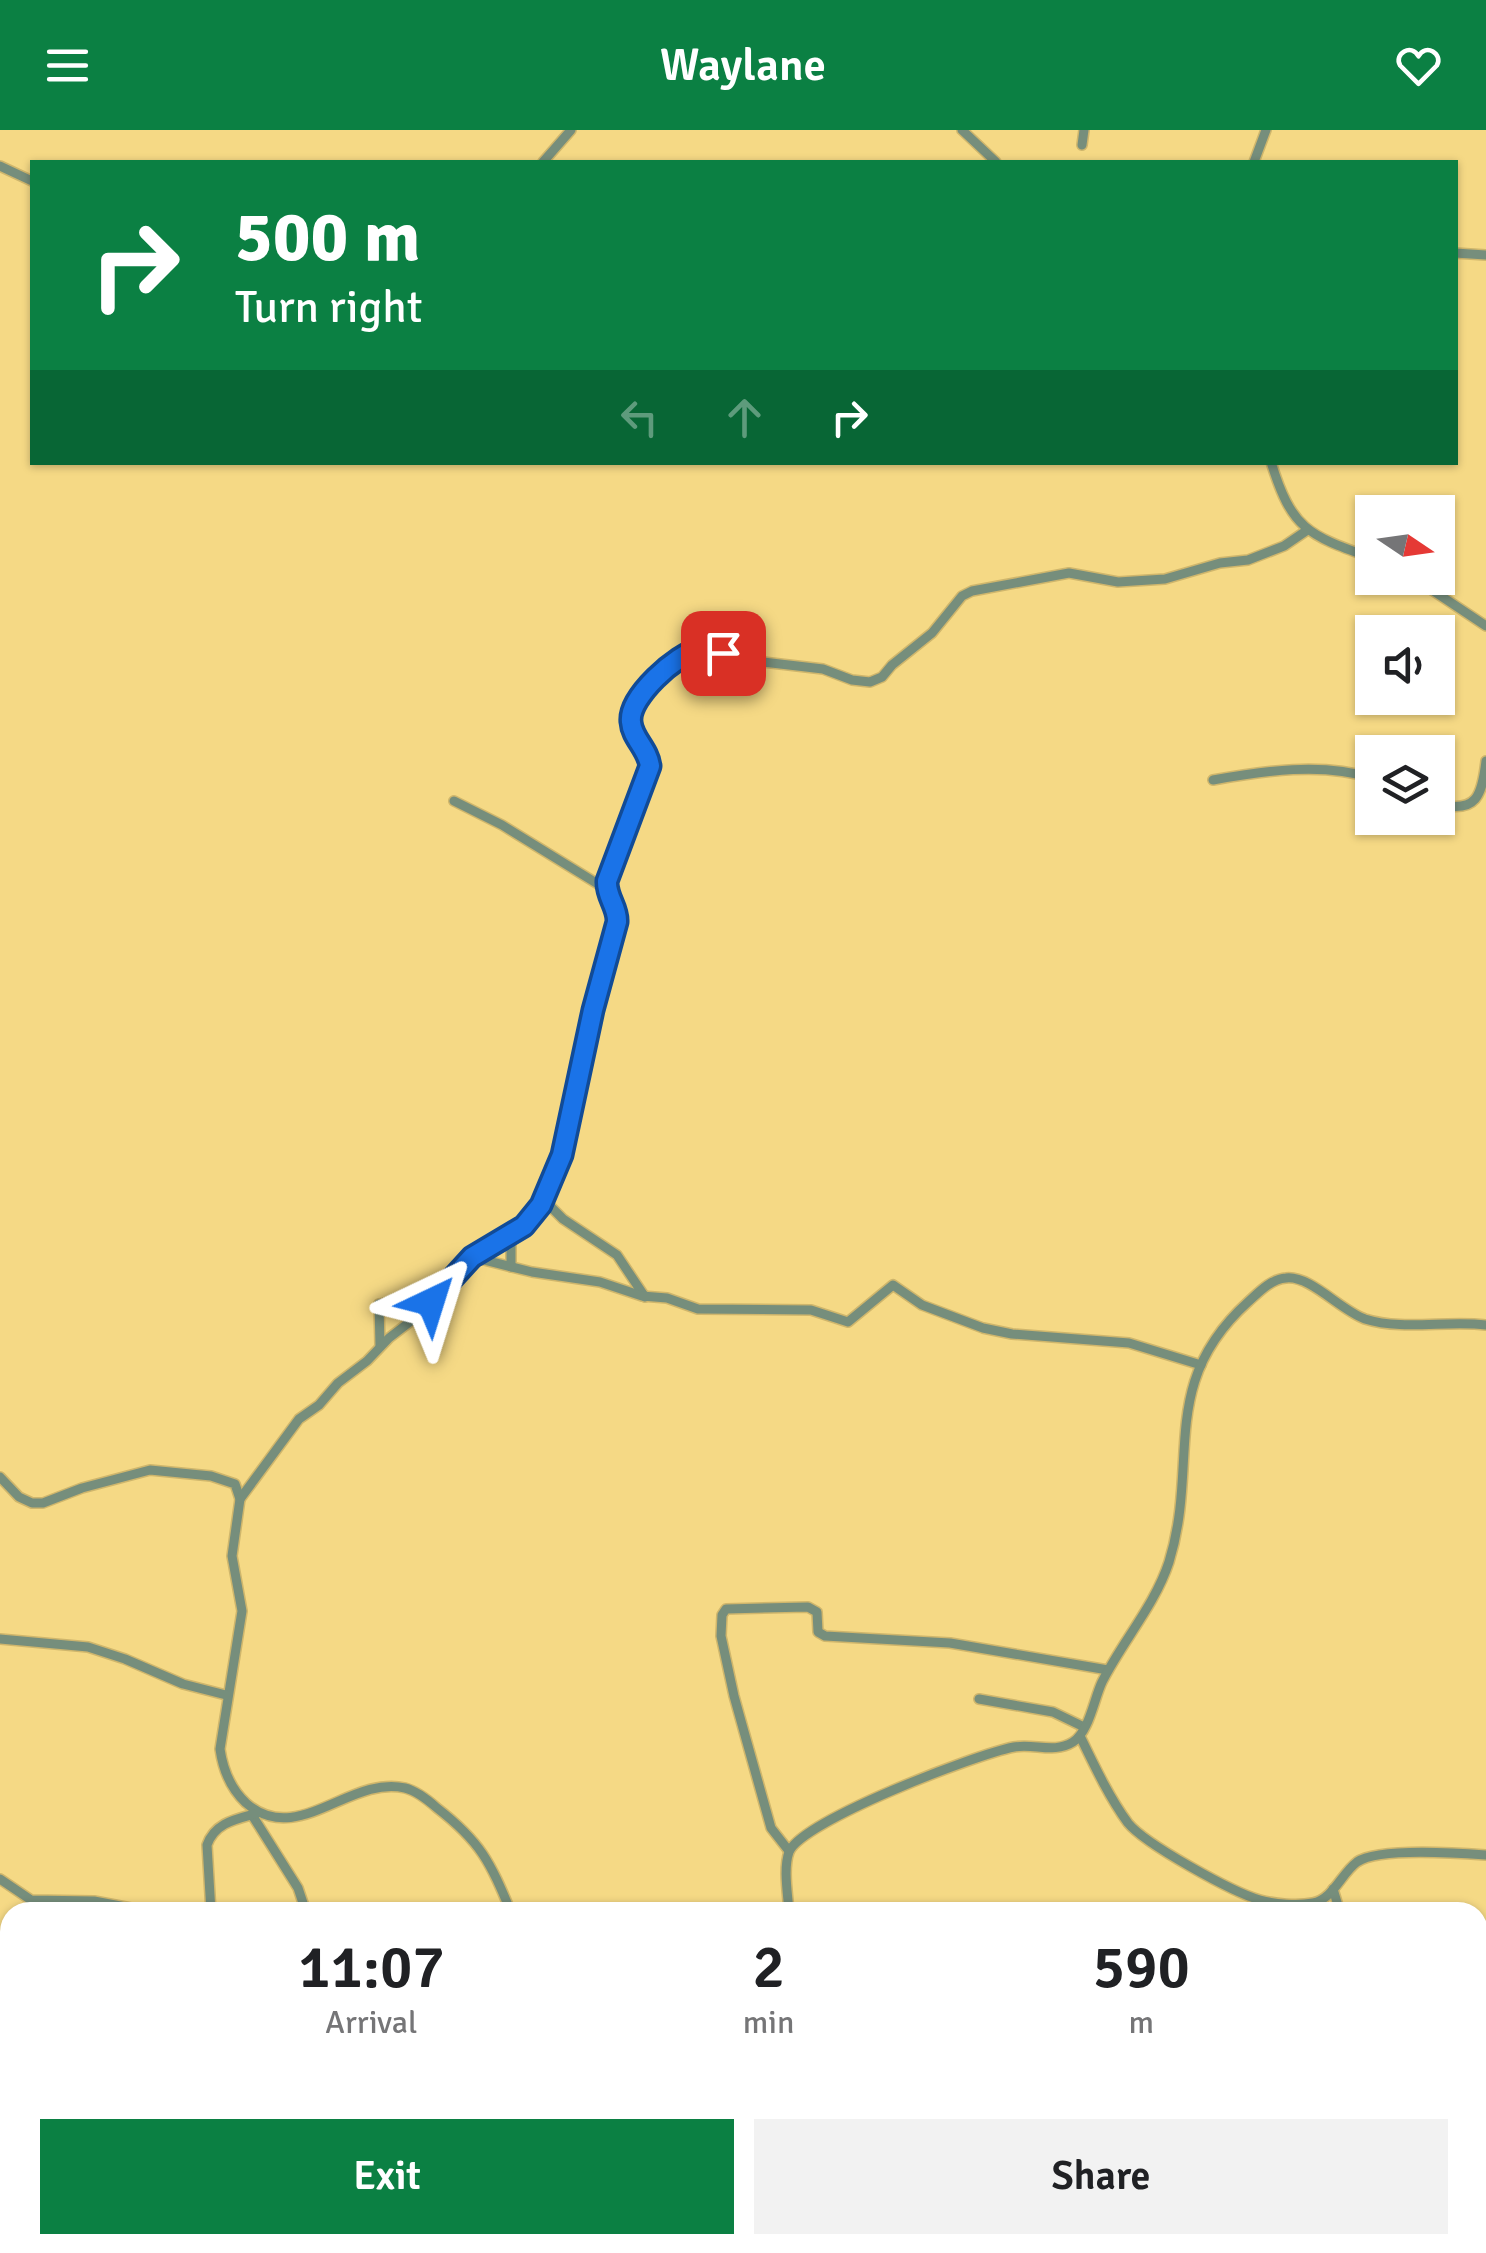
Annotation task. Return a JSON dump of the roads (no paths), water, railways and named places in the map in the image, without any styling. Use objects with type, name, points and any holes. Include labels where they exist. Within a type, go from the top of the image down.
[{"type":"street","points":[[546,160],[571,130]]},
{"type":"street","points":[[962,130],[994,160]]},
{"type":"street","points":[[1082,145],[1084,130]]},
{"type":"street","points":[[1255,160],[1266,130]]},
{"type":"street","points":[[0,166],[30,180]]},
{"type":"street","points":[[1458,252],[1486,255]]},
{"type":"street","points":[[1271,465],[1288,509],[1306,530],[1355,551]]},
{"type":"street","points":[[606,889],[650,766],[647,752],[631,724],[632,708],[678,658],[703,647],[764,662],[823,669],[870,682],[882,678],[941,624],[962,596],[972,592],[1069,573],[1118,582],[1165,580],[1220,562],[1248,560],[1284,546],[1306,530]]},
{"type":"street","points":[[1440,595],[1486,626]]},
{"type":"street","points":[[1455,807],[1474,801],[1483,784],[1486,760]]},
{"type":"street","points":[[1213,780],[1255,772],[1306,770],[1355,775]]},
{"type":"street","points":[[240,1499],[299,1419],[431,1302],[472,1257],[531,1220],[544,1200],[562,1155],[588,1028],[618,914],[606,889],[502,825],[454,801]]},
{"type":"street","points":[[544,1200],[617,1255],[645,1296]]},
{"type":"street","points":[[511,1233],[511,1267]]},
{"type":"street","points":[[472,1257],[600,1282],[645,1296],[667,1298],[698,1310],[811,1310],[848,1322],[893,1285],[922,1305],[982,1328],[1129,1343],[1202,1365]]},
{"type":"street","points":[[789,1902],[790,1851],[800,1838],[824,1824],[938,1770],[1011,1747],[1056,1749],[1076,1741],[1108,1670],[1160,1585],[1169,1561],[1181,1494],[1184,1420],[1209,1347],[1233,1315],[1280,1278],[1302,1279],[1337,1305],[1364,1318],[1398,1325],[1486,1325]]},
{"type":"street","points":[[380,1346],[379,1304],[409,1308],[431,1302]]},
{"type":"street","points":[[0,1477],[19,1497],[32,1503],[150,1470],[253,1484]]},
{"type":"street","points":[[233,1483],[240,1492],[232,1556],[242,1611],[226,1695],[220,1749],[223,1768],[255,1814],[303,1902]]},
{"type":"street","points":[[790,1851],[771,1828],[734,1696],[722,1636],[722,1615],[726,1609],[808,1607],[817,1612],[818,1632],[826,1636],[950,1643],[1108,1670]]},
{"type":"street","points":[[0,1639],[88,1647],[125,1658],[173,1680],[226,1695]]},
{"type":"street","points":[[978,1698],[1052,1712],[1082,1731],[1114,1802],[1149,1844],[1262,1900],[1296,1902]]},
{"type":"street","points":[[210,1902],[206,1845],[209,1837],[229,1821],[255,1814],[294,1818],[380,1787],[411,1790],[476,1840],[506,1902]]},
{"type":"street","points":[[1315,1902],[1325,1898],[1347,1871],[1367,1856],[1486,1855]]},
{"type":"street","points":[[0,1879],[32,1900],[99,1902]]},
{"type":"street","points":[[1333,1889],[1337,1902]]}]
